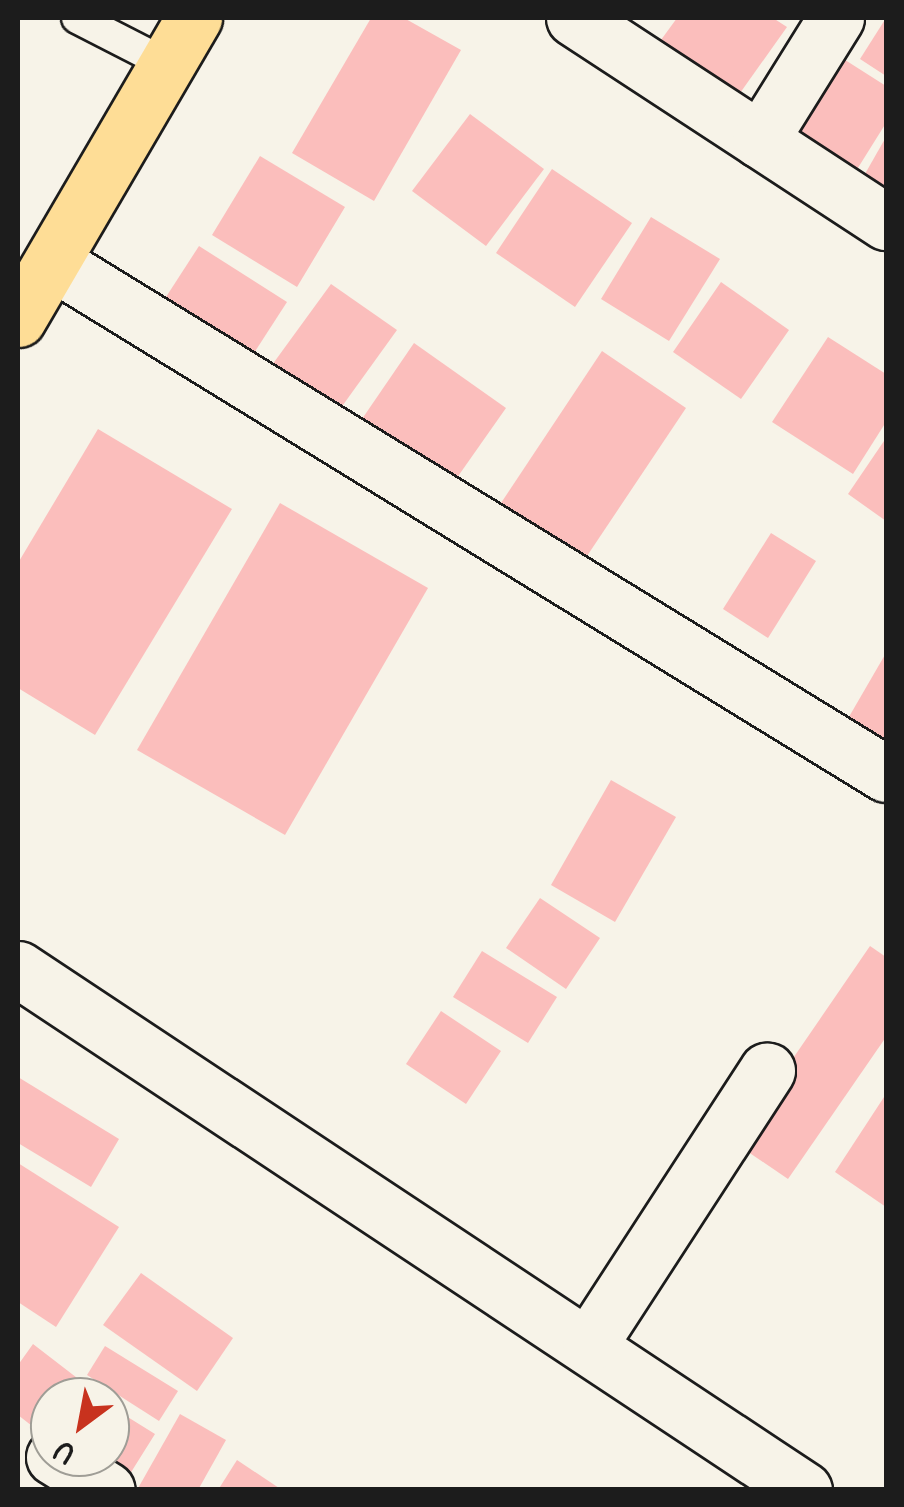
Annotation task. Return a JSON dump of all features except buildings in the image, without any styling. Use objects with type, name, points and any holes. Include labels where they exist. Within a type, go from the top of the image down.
[{"type":"highway","points":[[18,319],[194,18]]},
{"type":"street","points":[[574,18],[886,222]]},
{"type":"street","points":[[760,140],[836,18]]},
{"type":"street","points":[[54,263],[886,774]]},
{"type":"street","points":[[18,969],[590,1343],[804,1490]]},
{"type":"street","points":[[590,1343],[767,1070]]},
{"type":"lane","points":[[77,18],[167,64]]}]
